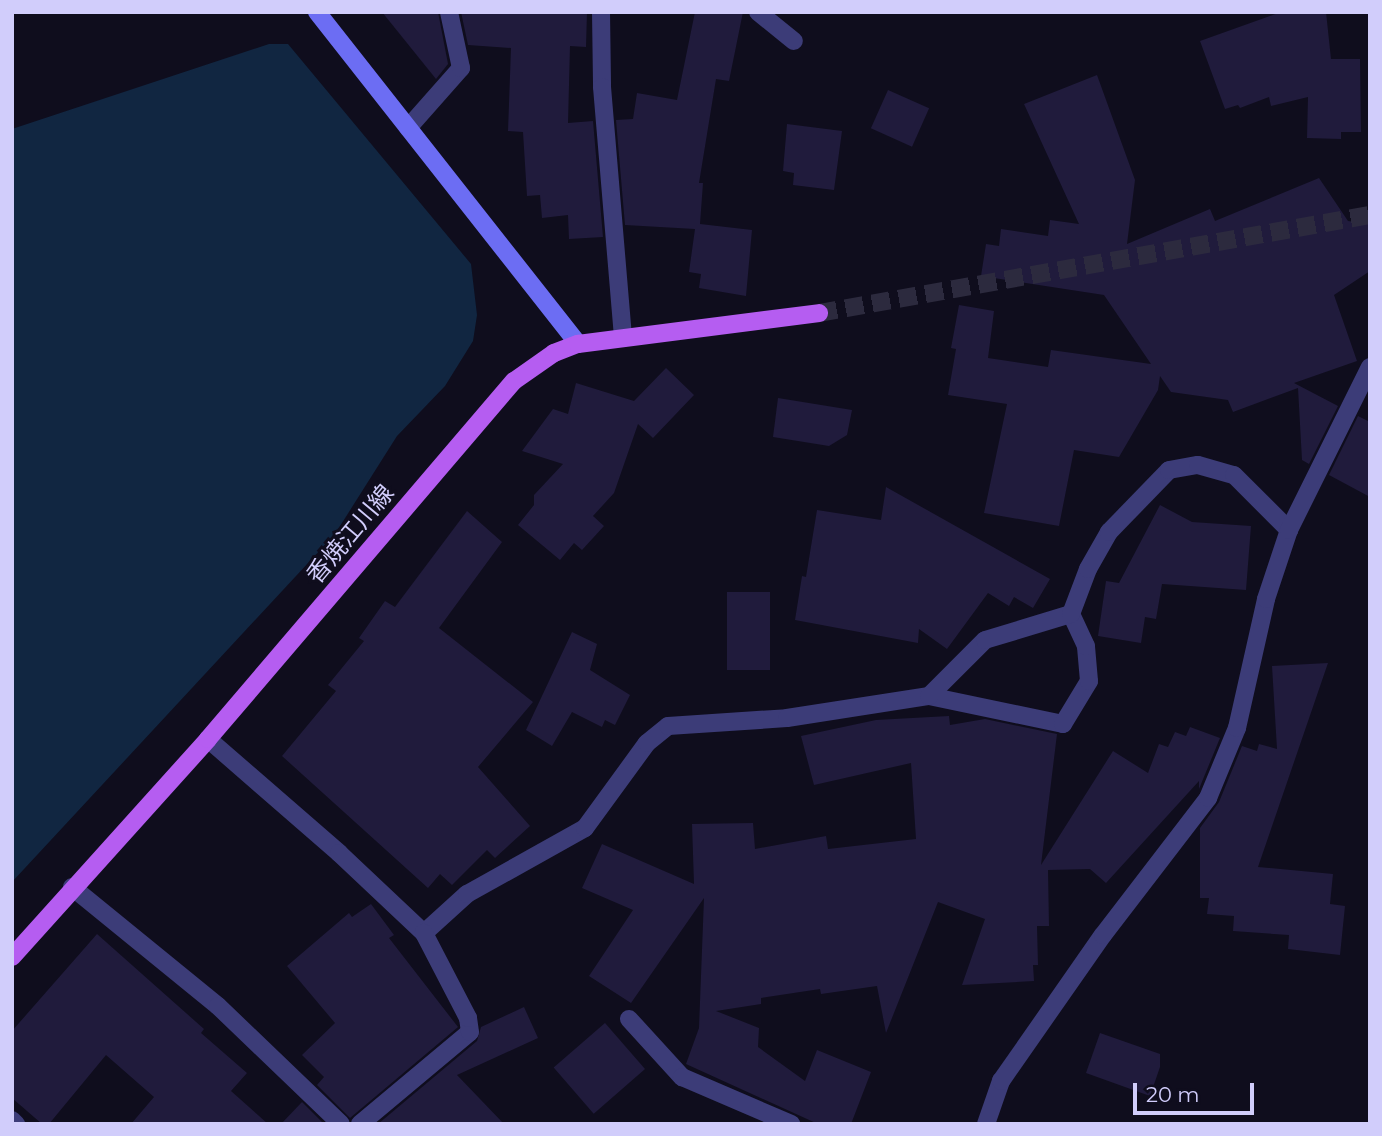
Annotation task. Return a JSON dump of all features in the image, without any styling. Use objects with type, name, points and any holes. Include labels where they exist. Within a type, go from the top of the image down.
[{"type":"main road","name":"香焼江川線","points":[[12,957],[72,887],[208,739],[496,400],[536,364],[554,353],[578,344],[819,313]]},
{"type":"street","points":[[317,12],[578,344]]},
{"type":"street","points":[[408,128],[461,68],[449,12]]},
{"type":"street","points":[[601,12],[603,87],[623,338]]},
{"type":"street","points":[[758,12],[794,41]]},
{"type":"street","points":[[986,1124],[1001,1082],[1103,935],[1208,798],[1237,728],[1266,599],[1289,530],[1370,367]]},
{"type":"street","points":[[424,933],[467,894],[585,828],[602,810],[647,743],[668,726],[787,718],[929,696],[1063,723],[1089,681],[1086,646],[1071,614],[1088,569],[1110,532],[1169,470],[1198,465],[1234,475],[1289,530]]},
{"type":"street","points":[[929,696],[985,640],[1071,614]]},
{"type":"street","points":[[208,739],[339,853],[424,933],[468,1018],[470,1032],[360,1124]]},
{"type":"street","points":[[72,887],[218,1006],[341,1124]]},
{"type":"street","points":[[629,1019],[682,1077],[791,1124]]},
{"type":"water","points":[[269,44],[288,44],[471,264],[477,315],[473,341],[445,386],[397,436],[335,534],[12,882],[12,129]]},
{"type":"building","points":[[382,12],[438,12],[448,64],[436,79]]},
{"type":"building","points":[[461,12],[587,12],[586,47],[570,46],[568,123],[593,121],[603,237],[569,239],[568,215],[542,218],[540,195],[527,196],[523,132],[508,131],[511,48],[468,45]]},
{"type":"building","points":[[695,12],[743,12],[729,81],[716,79],[699,183],[703,183],[700,224],[752,230],[746,296],[699,288],[701,274],[689,272],[695,229],[625,225],[616,120],[633,119],[637,93],[677,100]]},
{"type":"building","points":[[1281,12],[1326,12],[1331,59],[1360,59],[1361,132],[1341,132],[1341,139],[1307,138],[1308,97],[1271,106],[1269,97],[1240,108],[1238,105],[1225,109],[1200,41]]},
{"type":"building","points":[[1097,75],[1135,180],[1127,244],[1210,209],[1215,221],[1319,178],[1348,221],[1370,224],[1370,271],[1334,295],[1357,361],[1294,383],[1338,406],[1309,464],[1302,460],[1298,388],[1233,412],[1228,400],[1171,392],[1160,376],[1158,390],[1119,457],[1074,450],[1059,526],[984,513],[1007,404],[948,395],[956,349],[951,348],[959,305],[994,311],[988,358],[1048,367],[1051,350],[1151,364],[1104,295],[981,276],[986,244],[999,246],[1001,229],[1048,236],[1050,220],[1079,224],[1024,104]]},
{"type":"building","points":[[888,90],[929,108],[912,147],[871,128]]},
{"type":"building","points":[[787,124],[842,131],[834,190],[793,185],[794,173],[783,171]]},
{"type":"building","points":[[666,368],[694,395],[653,438],[638,424],[614,493],[593,516],[604,526],[582,550],[574,543],[560,560],[518,525],[534,505],[534,495],[563,464],[522,451],[553,409],[568,414],[576,383],[634,401]]},
{"type":"building","points":[[778,398],[852,410],[847,435],[829,446],[773,437]]},
{"type":"building","points":[[1358,416],[1370,422],[1370,497],[1329,475]]},
{"type":"building","points":[[886,487],[1050,579],[1033,608],[1014,597],[1009,606],[988,593],[947,649],[919,629],[918,643],[795,620],[802,576],[806,577],[817,510],[881,520]]},
{"type":"building","points":[[1160,505],[1192,522],[1251,526],[1246,590],[1162,584],[1156,619],[1145,617],[1141,643],[1098,636],[1106,581],[1119,583]]},
{"type":"building","points":[[467,511],[502,542],[439,628],[533,702],[478,767],[530,826],[495,858],[487,850],[452,885],[440,874],[428,888],[282,756],[336,691],[328,685],[364,641],[359,638],[385,601],[395,607]]},
{"type":"building","points":[[727,592],[770,592],[770,670],[727,670]]},
{"type":"building","points":[[572,632],[597,644],[590,670],[630,695],[615,725],[605,720],[602,727],[572,712],[552,746],[526,730]]},
{"type":"building","points":[[1328,663],[1258,867],[1333,874],[1330,904],[1345,906],[1340,955],[1288,949],[1289,935],[1233,931],[1234,916],[1207,914],[1209,898],[1200,898],[1200,828],[1219,802],[1242,746],[1257,751],[1259,744],[1277,749],[1272,666]]},
{"type":"building","points":[[949,716],[950,725],[985,719],[1057,734],[1041,865],[1113,751],[1148,773],[1159,744],[1168,747],[1175,732],[1186,736],[1190,727],[1220,738],[1199,789],[1199,781],[1106,883],[1090,869],[1048,870],[1049,926],[1037,926],[1038,965],[1033,965],[1034,981],[962,985],[985,919],[938,902],[886,1033],[877,986],[821,994],[820,989],[761,998],[761,1004],[716,1011],[759,1028],[758,1047],[805,1081],[817,1050],[871,1072],[851,1124],[818,1124],[686,1064],[699,1028],[704,898],[631,1003],[589,976],[633,910],[582,888],[602,844],[694,884],[692,824],[753,823],[755,849],[826,836],[828,849],[916,839],[911,763],[814,785],[801,736],[876,720]]},
{"type":"building","points":[[371,904],[394,935],[389,938],[458,1027],[350,1118],[317,1085],[324,1077],[302,1055],[335,1023],[287,966],[349,913],[352,917]]},
{"type":"building","points":[[97,934],[204,1029],[201,1033],[247,1073],[231,1091],[268,1124],[131,1124],[154,1097],[106,1055],[49,1124],[42,1124],[12,1098],[12,1031]]},
{"type":"building","points":[[524,1007],[538,1038],[457,1075],[504,1124],[378,1124],[477,1041],[481,1027]]},
{"type":"building","points":[[605,1023],[645,1069],[594,1114],[554,1068]]},
{"type":"building","points":[[1100,1033],[1160,1054],[1160,1067],[1150,1096],[1086,1073]]},
{"type":"building","points":[[302,1102],[324,1124],[281,1124]]},
{"type":"tunnel","points":[[819,313],[1370,215]]}]
